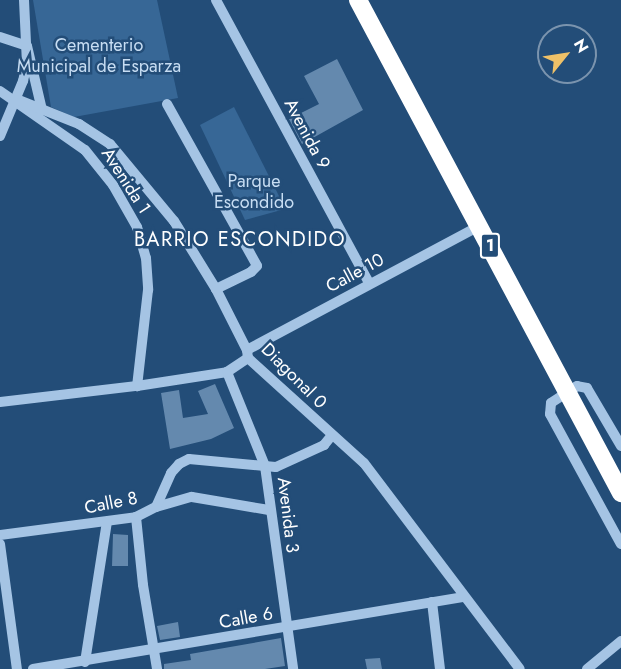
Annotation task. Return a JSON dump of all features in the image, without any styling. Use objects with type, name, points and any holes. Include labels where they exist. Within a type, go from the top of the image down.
[{"type":"highway","name":"1","points":[[358,0],[621,493]]},
{"type":"street","points":[[0,136],[16,99],[27,64],[24,0]]},
{"type":"street","name":"Avenida 9","points":[[216,0],[369,283]]},
{"type":"street","points":[[0,37],[27,46]]},
{"type":"street","points":[[27,46],[42,110]]},
{"type":"street","points":[[0,91],[16,99]]},
{"type":"street","name":"Diagonal 0","points":[[16,99],[80,124],[110,144],[174,221],[216,290],[247,354],[364,463],[520,669]]},
{"type":"street","name":"Avenida 1","points":[[16,99],[85,150],[113,185],[137,227],[146,258],[148,290],[137,386]]},
{"type":"street","points":[[167,104],[257,266],[251,272],[216,290]]},
{"type":"street","name":"Calle 10","points":[[0,402],[137,386],[227,372],[247,354],[369,283],[479,226]]},
{"type":"street","name":"Avenida 3","points":[[227,372],[265,466],[269,510],[293,669]]},
{"type":"street","points":[[621,446],[587,388],[578,386],[551,403],[550,414],[621,544]]},
{"type":"street","name":"Calle 8","points":[[0,535],[136,517],[156,507],[171,473],[179,464],[189,459],[265,466],[284,465],[324,445],[332,435]]},
{"type":"street","points":[[156,507],[192,497],[269,510]]},
{"type":"street","points":[[136,517],[143,585],[157,669]]},
{"type":"street","points":[[85,662],[107,522]]},
{"type":"street","points":[[0,544],[17,669]]},
{"type":"street","name":"Calle 6","points":[[33,669],[465,597]]},
{"type":"street","points":[[432,603],[440,669]]},
{"type":"street","points":[[587,669],[621,641]]},
{"type":"green space","name":"Cementerio Municipal de Esparza","points":[[33,0],[157,0],[178,98],[74,117],[51,107]]},
{"type":"green space","name":"Parque Escondido","points":[[234,107],[285,209],[245,220],[200,125]]},
{"type":"building","points":[[337,59],[363,110],[302,144],[289,119],[319,104],[304,76]]},
{"type":"building","points":[[215,384],[234,428],[211,439],[170,449],[161,393],[179,390],[183,418],[208,414],[198,391]]},
{"type":"building","points":[[113,534],[128,535],[128,566],[112,566]]},
{"type":"building","points":[[178,622],[180,637],[160,640],[157,626]]},
{"type":"building","points":[[281,638],[285,666],[265,669],[164,669],[164,664],[191,660],[190,654]]},
{"type":"building","points":[[380,658],[382,669],[367,669],[365,659]]},
{"type":"district","name":"BARRIO ESCONDIDO","points":[[240,239]]}]
